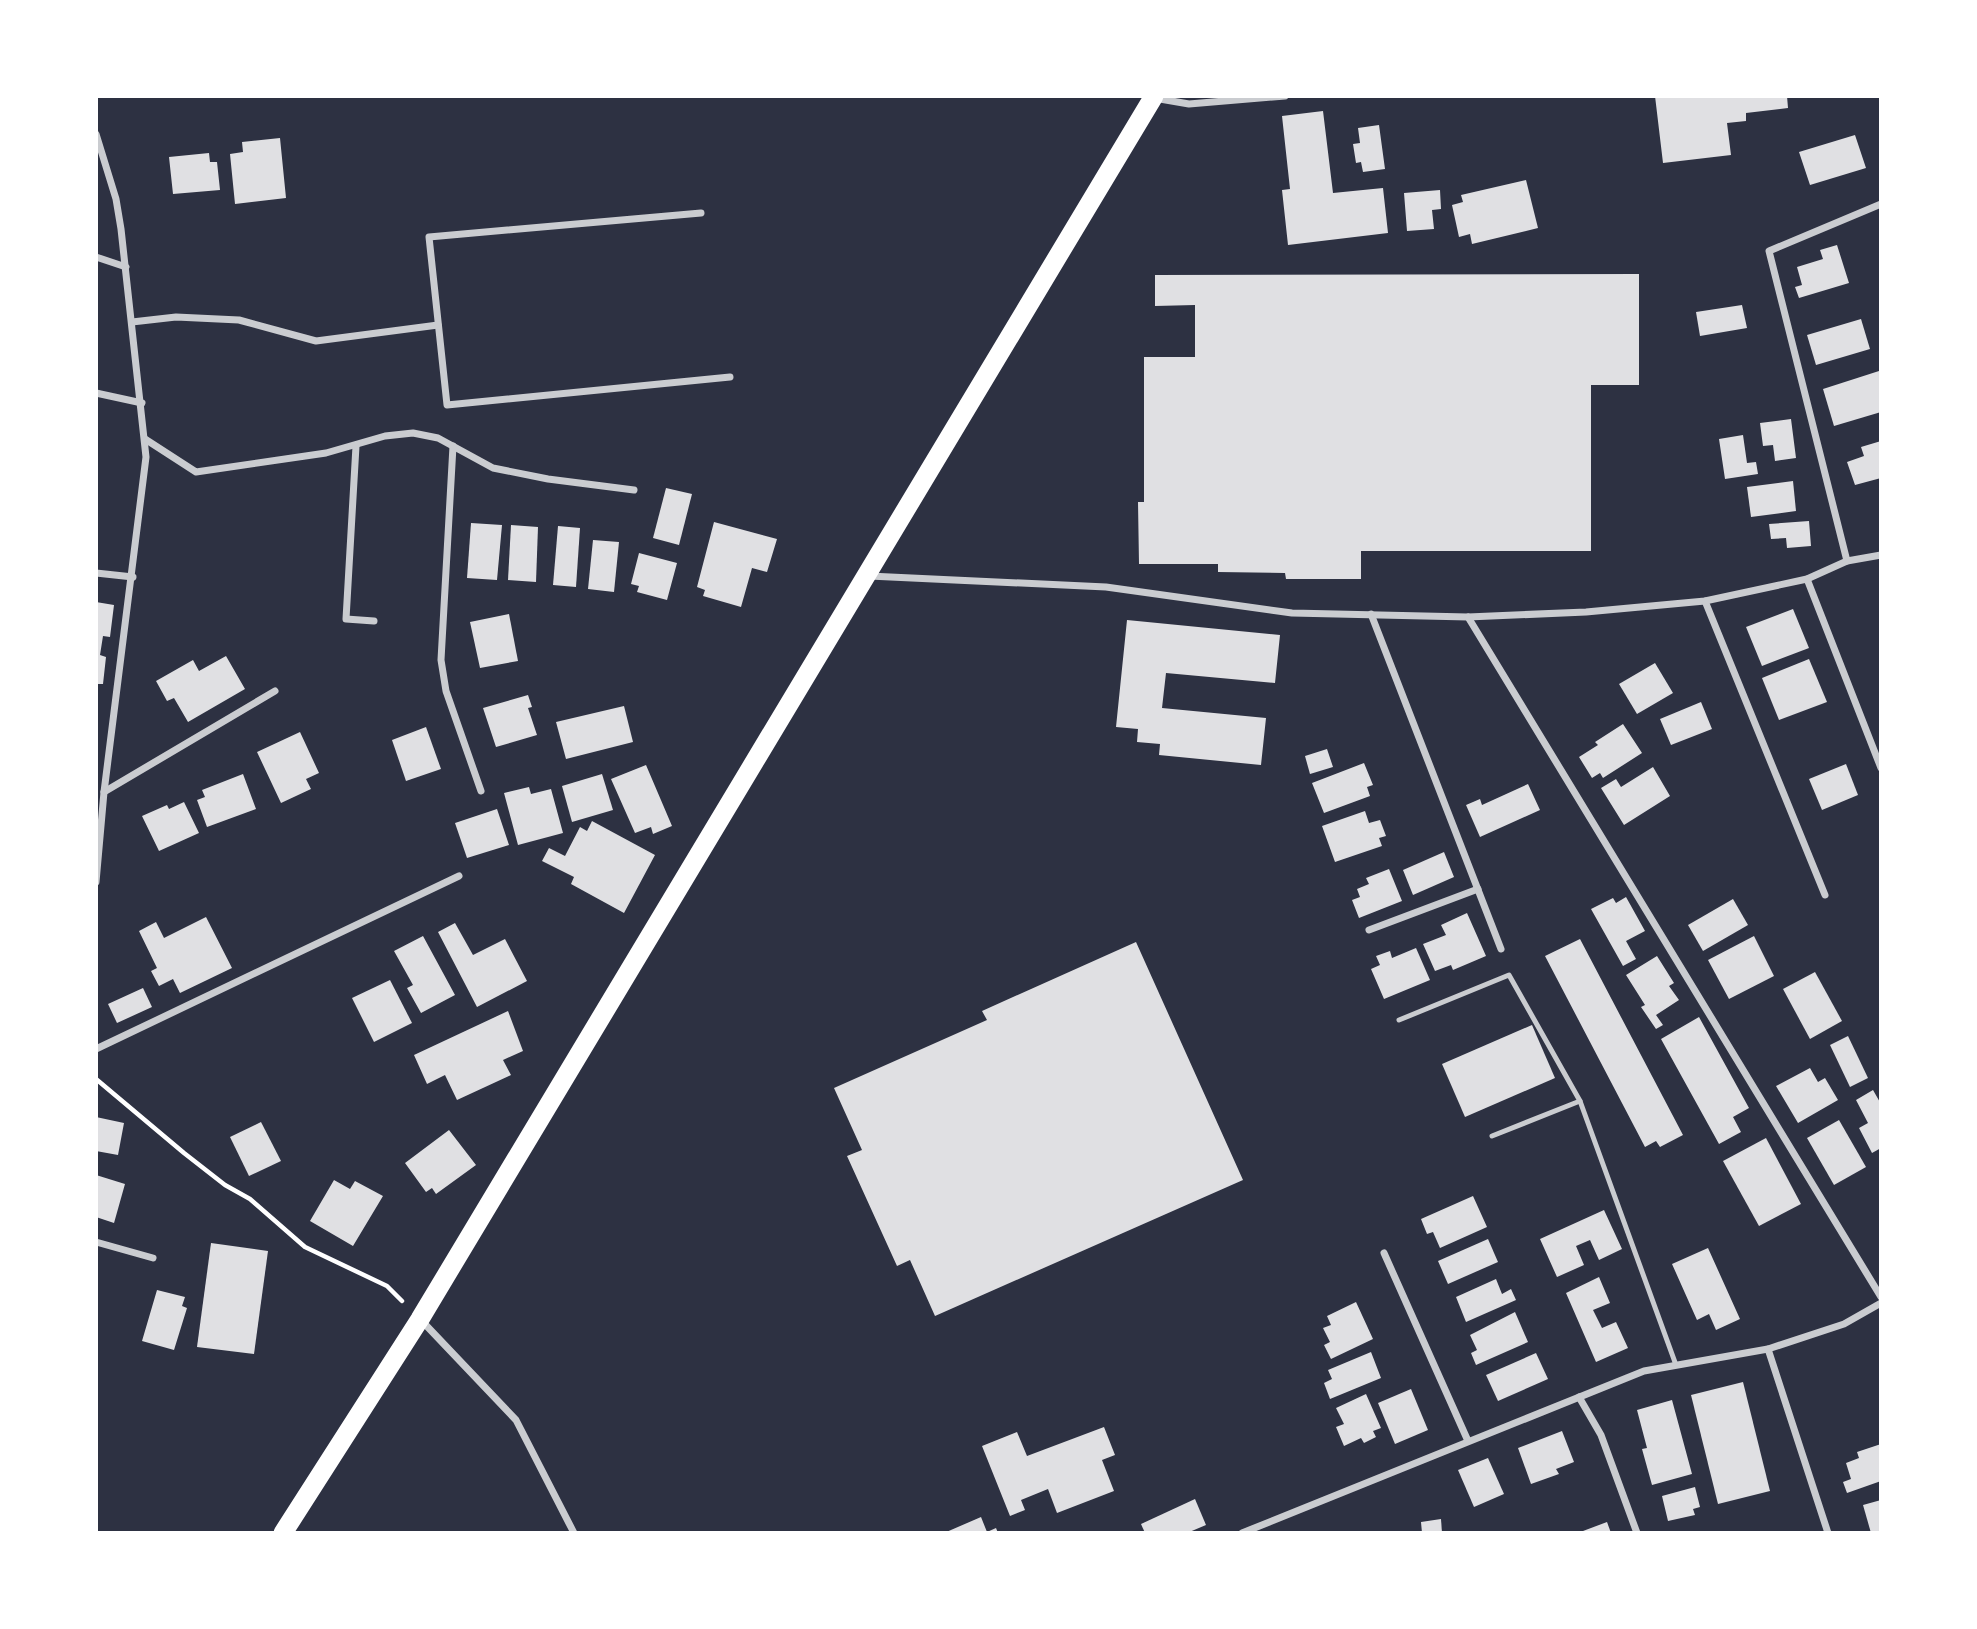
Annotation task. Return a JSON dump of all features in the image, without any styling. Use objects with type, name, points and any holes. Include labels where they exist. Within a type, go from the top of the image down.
[{"type":"highway","points":[[283,1533],[419,1319],[1154,97]]},
{"type":"street","points":[[1154,97],[1189,104],[1285,96]]},
{"type":"street","points":[[96,134],[116,199],[145,439],[145,480],[104,792],[96,881]]},
{"type":"street","points":[[1847,561],[1769,251],[1881,204]]},
{"type":"street","points":[[701,213],[429,237],[447,405],[730,377]]},
{"type":"street","points":[[96,257],[126,267]]},
{"type":"street","points":[[132,322],[176,317],[239,320],[316,341],[438,326]]},
{"type":"street","points":[[96,393],[142,402]]},
{"type":"street","points":[[145,439],[195,472],[356,446],[385,436],[413,433],[438,438],[493,468],[548,479],[634,490]]},
{"type":"street","points":[[356,446],[346,619],[374,621]]},
{"type":"street","points":[[453,446],[441,660],[446,691],[481,791]]},
{"type":"street","points":[[865,576],[1107,587],[1292,613],[1468,617],[1586,612],[1705,601],[1807,579],[1847,561],[1881,555]]},
{"type":"street","points":[[96,573],[133,577]]},
{"type":"street","points":[[1807,579],[1881,768]]},
{"type":"street","points":[[1705,601],[1825,895]]},
{"type":"street","points":[[1371,614],[1501,949]]},
{"type":"street","points":[[1468,617],[1881,1297]]},
{"type":"street","points":[[104,792],[275,691]]},
{"type":"street","points":[[96,1049],[459,876]]},
{"type":"street","points":[[1369,930],[1478,888]]},
{"type":"street","points":[[96,1242],[153,1258]]},
{"type":"street","points":[[1384,1253],[1468,1441]]},
{"type":"street","points":[[1242,1533],[1644,1371],[1768,1349],[1844,1324],[1881,1304]]},
{"type":"street","points":[[419,1319],[516,1420],[574,1533]]},
{"type":"street","points":[[1768,1349],[1828,1533]]},
{"type":"street","points":[[1579,1397],[1601,1435],[1637,1533]]},
{"type":"lane","points":[[1399,1020],[1509,975],[1580,1101],[1676,1365]]},
{"type":"lane","points":[[1492,1136],[1580,1101]]},
{"type":"path","points":[[96,1079],[225,1185],[250,1199],[305,1247],[387,1286],[419,1319]]},
{"type":"building","points":[[1655,96],[1787,96],[1788,108],[1746,113],[1746,121],[1727,123],[1731,155],[1663,163]]},
{"type":"building","points":[[1323,111],[1333,193],[1383,188],[1388,233],[1288,245],[1282,190],[1290,189],[1282,116]]},
{"type":"building","points":[[1379,125],[1385,169],[1363,172],[1361,162],[1356,163],[1353,144],[1360,143],[1358,128]]},
{"type":"building","points":[[1855,135],[1866,168],[1810,185],[1799,152]]},
{"type":"building","points":[[280,138],[286,198],[235,204],[230,154],[243,152],[242,142]]},
{"type":"building","points":[[209,153],[210,162],[217,162],[220,190],[173,194],[169,157]]},
{"type":"building","points":[[1526,180],[1538,228],[1472,244],[1470,234],[1459,237],[1452,205],[1463,202],[1461,195]]},
{"type":"building","points":[[1440,190],[1441,209],[1432,210],[1434,229],[1407,231],[1404,193]]},
{"type":"building","points":[[1837,245],[1849,283],[1799,298],[1795,287],[1802,285],[1797,267],[1823,259],[1820,250]]},
{"type":"building","points":[[1639,274],[1639,385],[1591,385],[1591,551],[1361,551],[1361,579],[1286,579],[1285,573],[1218,572],[1218,564],[1139,564],[1138,502],[1144,502],[1144,357],[1195,357],[1195,305],[1155,306],[1155,275]]},
{"type":"building","points":[[1742,305],[1747,328],[1700,336],[1696,312]]},
{"type":"building","points":[[1861,319],[1870,349],[1816,365],[1807,335]]},
{"type":"building","points":[[1879,371],[1881,412],[1834,426],[1823,389]]},
{"type":"building","points":[[1791,419],[1796,458],[1775,461],[1773,445],[1763,446],[1760,423]]},
{"type":"building","points":[[1743,435],[1747,463],[1756,462],[1758,474],[1725,479],[1719,439]]},
{"type":"building","points":[[1881,441],[1881,478],[1855,485],[1847,462],[1864,456],[1861,447]]},
{"type":"building","points":[[1793,481],[1796,511],[1751,517],[1747,487]]},
{"type":"building","points":[[666,488],[692,494],[679,545],[653,538]]},
{"type":"building","points":[[1809,521],[1811,546],[1787,548],[1786,538],[1771,539],[1769,524]]},
{"type":"building","points":[[714,522],[777,539],[767,572],[752,568],[741,607],[703,596],[705,590],[697,587]]},
{"type":"building","points":[[471,523],[502,525],[497,580],[467,578]]},
{"type":"building","points":[[511,525],[538,527],[536,582],[508,580]]},
{"type":"building","points":[[558,526],[580,528],[576,587],[553,585]]},
{"type":"building","points":[[593,540],[619,542],[614,592],[588,589]]},
{"type":"building","points":[[639,553],[677,563],[667,600],[637,592],[639,586],[631,584]]},
{"type":"building","points":[[96,602],[114,605],[110,637],[103,636],[100,655],[106,657],[103,684],[96,684]]},
{"type":"building","points":[[1793,609],[1809,648],[1762,666],[1746,627]]},
{"type":"building","points":[[509,614],[518,661],[480,668],[470,622]]},
{"type":"building","points":[[1127,620],[1280,635],[1275,683],[1166,673],[1162,708],[1266,718],[1261,765],[1159,755],[1160,744],[1137,742],[1138,729],[1116,727]]},
{"type":"building","points":[[226,656],[245,689],[188,722],[174,698],[167,701],[156,681],[193,660],[199,671]]},
{"type":"building","points":[[1809,659],[1827,702],[1779,720],[1762,678]]},
{"type":"building","points":[[1655,663],[1673,693],[1637,714],[1619,684]]},
{"type":"building","points":[[528,695],[532,707],[528,708],[537,735],[496,747],[483,708]]},
{"type":"building","points":[[1701,702],[1712,729],[1671,745],[1660,719]]},
{"type":"building","points":[[624,706],[633,742],[566,759],[556,722]]},
{"type":"building","points":[[1623,724],[1642,753],[1603,778],[1600,773],[1592,778],[1579,757],[1598,745],[1595,742]]},
{"type":"building","points":[[426,727],[441,769],[406,781],[392,740]]},
{"type":"building","points":[[300,732],[319,773],[306,779],[311,789],[281,803],[257,752]]},
{"type":"building","points":[[1327,749],[1333,767],[1310,774],[1305,756]]},
{"type":"building","points":[[1364,763],[1373,785],[1367,787],[1370,796],[1324,813],[1312,783]]},
{"type":"building","points":[[1846,764],[1858,795],[1822,810],[1809,779]]},
{"type":"building","points":[[646,765],[672,826],[653,834],[651,827],[635,833],[611,779]]},
{"type":"building","points":[[1653,767],[1670,796],[1624,825],[1601,788],[1616,779],[1621,787]]},
{"type":"building","points":[[243,774],[256,809],[207,827],[197,800],[205,797],[202,790]]},
{"type":"building","points":[[602,774],[613,810],[572,822],[562,786]]},
{"type":"building","points":[[1528,784],[1540,810],[1480,837],[1466,805],[1480,799],[1482,805]]},
{"type":"building","points":[[529,787],[531,794],[551,789],[563,833],[518,845],[504,793]]},
{"type":"building","points":[[184,802],[199,833],[159,851],[142,816],[167,805],[169,809]]},
{"type":"building","points":[[497,809],[509,845],[467,858],[455,823]]},
{"type":"building","points":[[1365,811],[1369,823],[1380,820],[1386,836],[1379,838],[1382,846],[1335,862],[1322,826]]},
{"type":"building","points":[[592,821],[655,855],[624,913],[571,884],[574,877],[542,861],[549,848],[565,856],[580,827],[587,831]]},
{"type":"building","points":[[1444,852],[1454,877],[1413,895],[1403,870]]},
{"type":"building","points":[[1389,869],[1402,901],[1359,918],[1352,900],[1360,897],[1357,889],[1369,884],[1366,878]]},
{"type":"building","points":[[1626,897],[1645,931],[1626,941],[1636,959],[1623,966],[1591,909],[1613,898],[1616,903]]},
{"type":"building","points":[[1733,899],[1748,925],[1703,951],[1688,925]]},
{"type":"building","points":[[1467,913],[1486,956],[1453,970],[1451,965],[1435,971],[1423,944],[1446,935],[1441,925]]},
{"type":"building","points":[[206,917],[232,968],[180,993],[173,979],[159,986],[151,971],[157,968],[139,931],[156,922],[164,938]]},
{"type":"building","points":[[455,923],[473,955],[505,939],[527,981],[477,1007],[438,932]]},
{"type":"building","points":[[423,936],[455,995],[421,1013],[407,988],[413,985],[394,951]]},
{"type":"building","points":[[1754,936],[1774,976],[1729,999],[1708,960]]},
{"type":"building","points":[[1580,939],[1683,1135],[1660,1147],[1656,1141],[1645,1147],[1545,956]]},
{"type":"building","points":[[1136,942],[1243,1180],[935,1316],[910,1260],[897,1266],[847,1156],[862,1150],[834,1088],[987,1020],[982,1011]]},
{"type":"building","points":[[1416,948],[1430,980],[1384,999],[1371,969],[1380,965],[1376,956],[1390,951],[1392,958]]},
{"type":"building","points":[[1657,956],[1674,983],[1669,986],[1679,1000],[1656,1015],[1663,1025],[1656,1029],[1641,1007],[1645,1005],[1626,975]]},
{"type":"building","points":[[1815,972],[1842,1021],[1810,1039],[1783,989]]},
{"type":"building","points":[[390,980],[412,1023],[374,1042],[352,998]]},
{"type":"building","points":[[143,988],[152,1007],[117,1023],[108,1004]]},
{"type":"building","points":[[508,1011],[523,1051],[503,1060],[511,1075],[457,1100],[445,1075],[427,1084],[414,1055]]},
{"type":"building","points":[[1699,1017],[1749,1108],[1733,1117],[1741,1132],[1719,1144],[1661,1039]]},
{"type":"building","points":[[1532,1025],[1555,1078],[1465,1117],[1442,1064]]},
{"type":"building","points":[[1848,1036],[1868,1078],[1850,1087],[1830,1045]]},
{"type":"building","points":[[1810,1068],[1818,1082],[1825,1078],[1838,1100],[1798,1123],[1776,1086]]},
{"type":"building","points":[[1873,1090],[1881,1104],[1881,1148],[1872,1153],[1859,1128],[1868,1123],[1856,1100]]},
{"type":"building","points":[[96,1117],[124,1123],[118,1155],[96,1151]]},
{"type":"building","points":[[1839,1120],[1866,1167],[1834,1185],[1807,1138]]},
{"type":"building","points":[[261,1122],[281,1161],[249,1176],[230,1137]]},
{"type":"building","points":[[449,1130],[476,1165],[436,1194],[432,1188],[426,1192],[405,1163]]},
{"type":"building","points":[[1766,1138],[1801,1204],[1759,1226],[1723,1161]]},
{"type":"building","points":[[96,1175],[125,1184],[114,1223],[96,1217]]},
{"type":"building","points":[[334,1180],[350,1189],[355,1181],[383,1196],[353,1246],[310,1221]]},
{"type":"building","points":[[1473,1196],[1487,1227],[1440,1248],[1433,1232],[1427,1234],[1421,1219]]},
{"type":"building","points":[[1604,1210],[1622,1249],[1599,1260],[1590,1240],[1576,1246],[1584,1265],[1557,1277],[1540,1239]]},
{"type":"building","points":[[1488,1239],[1498,1262],[1448,1284],[1438,1261]]},
{"type":"building","points":[[211,1243],[268,1251],[254,1354],[197,1347]]},
{"type":"building","points":[[1708,1248],[1740,1319],[1716,1330],[1709,1314],[1697,1320],[1672,1264]]},
{"type":"building","points":[[1599,1277],[1610,1303],[1593,1310],[1602,1328],[1616,1322],[1628,1348],[1596,1362],[1566,1293]]},
{"type":"building","points":[[1496,1279],[1502,1294],[1511,1289],[1516,1300],[1466,1322],[1456,1297]]},
{"type":"building","points":[[157,1290],[185,1297],[182,1306],[187,1308],[174,1350],[142,1341]]},
{"type":"building","points":[[1356,1302],[1373,1339],[1331,1359],[1324,1345],[1330,1342],[1323,1328],[1331,1325],[1327,1316]]},
{"type":"building","points":[[1515,1312],[1528,1342],[1476,1365],[1471,1353],[1477,1350],[1470,1335]]},
{"type":"building","points":[[1371,1352],[1381,1378],[1330,1399],[1324,1383],[1332,1379],[1328,1370]]},
{"type":"building","points":[[1536,1353],[1548,1379],[1498,1401],[1486,1375]]},
{"type":"building","points":[[1743,1382],[1770,1491],[1718,1504],[1691,1395]]},
{"type":"building","points":[[1411,1389],[1428,1430],[1395,1444],[1378,1403]]},
{"type":"building","points":[[1366,1394],[1381,1428],[1373,1431],[1376,1437],[1364,1443],[1361,1438],[1344,1446],[1336,1427],[1344,1424],[1336,1408]]},
{"type":"building","points":[[1672,1400],[1692,1474],[1652,1485],[1642,1449],[1647,1448],[1637,1410]]},
{"type":"building","points":[[1104,1427],[1115,1455],[1102,1460],[1114,1491],[1057,1513],[1048,1489],[1021,1500],[1025,1510],[1010,1516],[982,1446],[1017,1432],[1027,1456]]},
{"type":"building","points":[[1562,1431],[1574,1462],[1556,1469],[1559,1474],[1531,1484],[1518,1448]]},
{"type":"building","points":[[1881,1444],[1881,1481],[1847,1493],[1843,1482],[1851,1479],[1846,1463],[1859,1458],[1857,1452]]},
{"type":"building","points":[[1488,1458],[1504,1494],[1474,1507],[1458,1470]]},
{"type":"building","points":[[1695,1487],[1700,1507],[1693,1509],[1695,1515],[1668,1521],[1662,1496]]},
{"type":"building","points":[[1195,1499],[1206,1525],[1187,1533],[1145,1533],[1141,1524]]},
{"type":"building","points":[[1881,1500],[1881,1532],[1871,1533],[1863,1505]]},
{"type":"building","points":[[981,1517],[987,1532],[996,1528],[998,1533],[944,1533]]},
{"type":"building","points":[[1441,1519],[1442,1533],[1422,1533],[1421,1522]]},
{"type":"building","points":[[1607,1522],[1611,1533],[1583,1531]]}]
